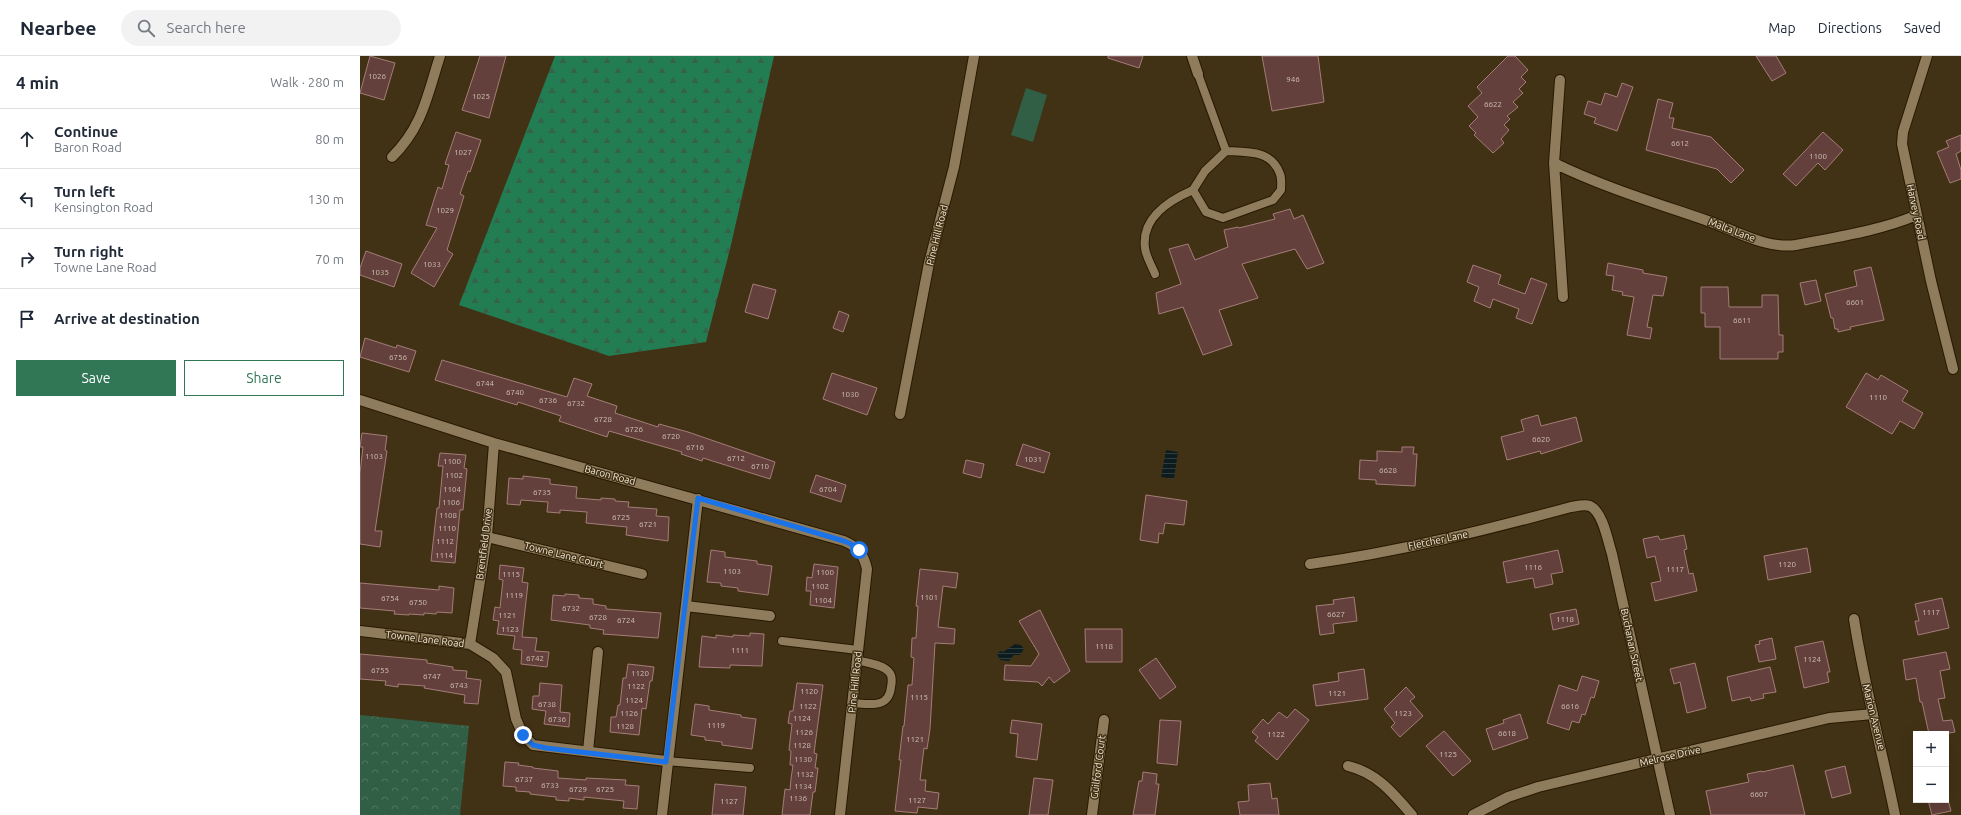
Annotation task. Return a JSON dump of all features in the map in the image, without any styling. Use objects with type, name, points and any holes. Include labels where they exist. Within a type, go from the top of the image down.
[{"type":"street","points":[[392,157],[405,144],[415,129],[440,56]]},
{"type":"street","name":"Pine Hill Road","points":[[900,414],[930,263],[954,167],[974,56]]},
{"type":"street","points":[[1192,56],[1198,74]]},
{"type":"street","name":"Harvey Road","points":[[1927,56],[1903,132],[1903,150],[1931,282],[1953,369]]},
{"type":"street","points":[[1560,80],[1554,163],[1563,297]]},
{"type":"street","name":"Malta Lane","points":[[1554,163],[1602,184],[1771,245],[1796,245],[1902,221],[1916,215]]},
{"type":"street","name":"Baron Road","points":[[360,400],[494,443],[698,498],[844,541],[859,550]]},
{"type":"street","name":"Brentfield Drive","points":[[470,644],[487,537],[494,443]]},
{"type":"street","points":[[662,815],[666,762],[698,498]]},
{"type":"street","name":"Buchanan Street","points":[[1564,509],[1584,505],[1591,507],[1597,511],[1602,520],[1612,554],[1670,815]]},
{"type":"street","name":"Fletcher Lane","points":[[1310,564],[1394,549],[1485,530],[1564,509]]},
{"type":"street","name":"Towne Lane Court","points":[[487,537],[642,574]]},
{"type":"street","name":"Pine Hill Road","points":[[840,815],[867,570],[865,559],[859,550]]},
{"type":"street","points":[[686,606],[770,616]]},
{"type":"street","name":"Marion Avenue","points":[[1854,619],[1860,658],[1895,815]]},
{"type":"street","name":"Towne Lane Road","points":[[360,632],[470,644],[493,658],[506,672],[516,719],[523,735],[533,745],[666,762]]},
{"type":"street","points":[[588,751],[598,652]]},
{"type":"street","name":"Melrose Drive","points":[[1473,815],[1508,797],[1538,786],[1829,718],[1873,714]]},
{"type":"street","name":"Guilford Court","points":[[1092,815],[1104,720]]},
{"type":"street","points":[[1348,766],[1372,775],[1386,785],[1412,815]]},
{"type":"lane","points":[[1198,74],[1226,152]]},
{"type":"lane","points":[[1155,274],[1145,248],[1148,226],[1156,214],[1174,198],[1194,190],[1205,171],[1226,152],[1257,152],[1272,162],[1280,174],[1281,190],[1273,200],[1223,218],[1206,212],[1194,190]]},
{"type":"lane","points":[[782,641],[858,655],[889,672],[892,678],[891,692],[887,700],[880,704],[852,703]]},
{"type":"lane","points":[[666,762],[750,768]]},
{"type":"green space","points":[[555,56],[774,56],[730,249],[706,342],[609,356],[459,305]]},
{"type":"green space","points":[[1026,88],[1047,95],[1033,142],[1011,135]]},
{"type":"green space","points":[[360,715],[469,726],[460,815],[360,815]]},
{"type":"shaded area","points":[[1166,450],[1178,452],[1174,479],[1161,477]]},
{"type":"shaded area","points":[[1015,644],[1021,645],[1024,649],[1020,655],[1014,655],[1009,661],[1000,660],[997,654]]},
{"type":"building","points":[[370,56],[395,63],[384,100],[360,93]]},
{"type":"building","points":[[480,56],[506,56],[489,118],[462,110]]},
{"type":"building","points":[[1108,56],[1143,56],[1139,68],[1108,58]]},
{"type":"building","points":[[1262,56],[1318,56],[1324,102],[1272,111]]},
{"type":"building","points":[[1508,56],[1515,56],[1528,70],[1521,77],[1526,82],[1519,89],[1523,93],[1513,102],[1518,107],[1507,116],[1510,119],[1504,125],[1509,130],[1501,139],[1504,143],[1493,153],[1474,135],[1476,133],[1469,126],[1478,117],[1468,106],[1482,93],[1477,87]]},
{"type":"building","points":[[1756,56],[1776,56],[1786,73],[1772,81]]},
{"type":"building","points":[[1622,83],[1633,87],[1617,131],[1594,123],[1596,118],[1584,114],[1588,101],[1601,105],[1605,93],[1617,97]]},
{"type":"building","points":[[1658,99],[1673,103],[1669,118],[1674,118],[1672,128],[1711,137],[1744,170],[1731,183],[1717,169],[1646,150]]},
{"type":"building","points":[[456,132],[481,140],[470,172],[468,171],[460,194],[464,196],[447,250],[453,254],[434,287],[411,273],[437,228],[426,225],[438,187],[442,189],[449,165],[445,164]]},
{"type":"building","points":[[1823,132],[1843,150],[1825,170],[1818,163],[1796,186],[1783,174]]},
{"type":"building","points":[[1961,135],[1961,151],[1956,154],[1961,170],[1961,179],[1950,183],[1937,152],[1949,147],[1946,141]]},
{"type":"building","points":[[1290,209],[1294,219],[1303,215],[1324,263],[1307,269],[1295,249],[1242,264],[1258,298],[1219,310],[1232,345],[1203,355],[1183,307],[1159,314],[1156,293],[1181,284],[1169,249],[1188,244],[1195,260],[1228,247],[1224,230],[1239,228],[1275,219],[1273,214]]},
{"type":"building","points":[[366,251],[402,264],[394,287],[360,275],[360,268]]},
{"type":"building","points":[[1608,263],[1643,270],[1643,273],[1667,277],[1663,296],[1653,295],[1647,327],[1652,328],[1650,339],[1627,335],[1634,297],[1622,295],[1623,292],[1612,290],[1614,276],[1606,275]]},
{"type":"building","points":[[1473,265],[1501,275],[1498,284],[1525,294],[1531,278],[1547,284],[1532,324],[1516,318],[1519,309],[1493,299],[1490,308],[1474,301],[1479,287],[1467,282]]},
{"type":"building","points":[[1871,267],[1884,320],[1850,327],[1851,329],[1838,332],[1838,329],[1835,329],[1833,318],[1831,318],[1825,294],[1857,286],[1854,271]]},
{"type":"building","points":[[1816,280],[1821,301],[1805,305],[1800,283]]},
{"type":"building","points":[[753,284],[776,290],[768,319],[745,312]]},
{"type":"building","points":[[1701,287],[1728,287],[1729,307],[1762,307],[1762,295],[1778,295],[1779,335],[1783,335],[1783,352],[1778,352],[1778,359],[1720,359],[1720,327],[1705,327],[1705,313],[1701,313]]},
{"type":"building","points":[[839,311],[849,315],[843,332],[833,328]]},
{"type":"building","points":[[365,338],[396,348],[397,345],[416,351],[409,372],[360,357]]},
{"type":"building","points":[[442,360],[567,397],[574,378],[592,384],[587,396],[617,406],[615,413],[658,427],[659,424],[688,432],[775,462],[770,479],[703,458],[702,461],[681,454],[682,452],[609,431],[607,437],[559,421],[561,416],[518,402],[517,405],[435,380]]},
{"type":"building","points":[[832,373],[877,388],[867,415],[823,399]]},
{"type":"building","points":[[1866,373],[1878,380],[1881,375],[1908,391],[1902,401],[1923,413],[1914,429],[1900,421],[1892,434],[1846,407]]},
{"type":"building","points":[[1538,415],[1541,426],[1576,417],[1582,441],[1541,454],[1540,451],[1507,460],[1501,437],[1524,431],[1521,420]]},
{"type":"building","points":[[362,433],[387,436],[385,450],[387,451],[375,531],[382,531],[380,547],[360,544],[360,473],[363,447],[360,447]]},
{"type":"building","points":[[1023,444],[1050,453],[1044,473],[1016,465]]},
{"type":"building","points":[[1402,447],[1414,447],[1413,454],[1417,454],[1415,486],[1376,484],[1376,480],[1359,479],[1360,460],[1377,461],[1377,451],[1402,452]]},
{"type":"building","points":[[440,453],[466,455],[464,468],[467,469],[463,510],[460,510],[455,563],[431,561],[437,508],[439,508],[443,466],[438,466]]},
{"type":"building","points":[[966,460],[984,464],[981,478],[963,473]]},
{"type":"building","points":[[816,475],[846,485],[841,502],[810,492]]},
{"type":"building","points":[[523,476],[550,479],[550,484],[577,487],[576,498],[601,500],[601,498],[615,499],[615,501],[629,502],[628,507],[657,509],[656,516],[669,517],[668,541],[626,535],[627,527],[586,523],[587,512],[560,510],[560,513],[547,512],[548,502],[521,500],[520,505],[507,504],[509,478],[523,479]]},
{"type":"building","points":[[1146,495],[1187,501],[1184,525],[1165,523],[1163,534],[1159,533],[1158,543],[1140,540]]},
{"type":"building","points":[[1684,535],[1687,549],[1684,550],[1689,574],[1693,573],[1697,591],[1655,601],[1651,583],[1661,581],[1655,556],[1647,558],[1643,539],[1658,536],[1660,540]]},
{"type":"building","points":[[1807,548],[1811,572],[1768,580],[1764,556]]},
{"type":"building","points":[[711,550],[725,552],[725,557],[757,561],[757,564],[772,566],[768,595],[738,591],[738,588],[721,586],[721,583],[707,582]]},
{"type":"building","points":[[1558,550],[1563,572],[1551,574],[1553,584],[1535,588],[1533,578],[1507,583],[1503,562]]},
{"type":"building","points":[[814,564],[838,567],[834,608],[810,605],[811,591],[806,591],[807,577],[812,578]]},
{"type":"building","points":[[500,565],[524,568],[522,582],[528,583],[522,637],[537,638],[535,651],[549,652],[547,667],[521,664],[522,650],[513,649],[515,636],[497,634],[499,621],[493,620],[495,607],[500,608],[503,580],[499,579]]},
{"type":"building","points":[[920,569],[958,573],[956,588],[943,586],[938,627],[955,629],[954,644],[935,643],[930,729],[927,749],[924,748],[920,780],[926,780],[925,791],[939,793],[937,809],[918,807],[917,813],[895,811],[901,760],[899,760],[908,685],[912,685],[914,658],[911,657],[912,638],[916,638],[918,606],[916,606]]},
{"type":"building","points":[[360,583],[439,590],[439,586],[454,588],[452,613],[437,612],[436,614],[424,613],[424,615],[409,615],[394,614],[395,611],[360,608]]},
{"type":"building","points":[[565,594],[579,595],[579,598],[593,599],[593,604],[606,606],[606,609],[661,613],[658,638],[603,634],[604,630],[590,628],[590,625],[551,620],[553,595],[565,596]]},
{"type":"building","points":[[1354,597],[1357,621],[1333,624],[1334,633],[1320,635],[1316,606],[1334,604],[1333,600]]},
{"type":"building","points":[[1942,598],[1949,628],[1918,635],[1915,621],[1919,621],[1915,604]]},
{"type":"building","points":[[1576,609],[1579,624],[1553,630],[1550,614]]},
{"type":"building","points":[[1040,610],[1070,671],[1054,683],[1049,677],[1042,686],[1038,682],[1004,680],[1005,665],[1031,666],[1039,654],[1019,621]]},
{"type":"building","points":[[1085,629],[1122,629],[1122,662],[1086,662]]},
{"type":"building","points":[[750,633],[764,634],[762,666],[730,665],[730,668],[699,667],[702,636],[716,638],[716,635],[733,637],[733,635],[750,636]]},
{"type":"building","points":[[1772,638],[1776,659],[1759,662],[1755,645],[1760,644],[1759,641]]},
{"type":"building","points":[[1823,641],[1830,672],[1827,672],[1829,682],[1804,688],[1795,647]]},
{"type":"building","points":[[1946,652],[1950,669],[1940,671],[1945,698],[1938,699],[1943,721],[1952,720],[1955,732],[1949,733],[1949,731],[1928,731],[1922,702],[1920,702],[1916,678],[1906,680],[1903,660]]},
{"type":"building","points":[[360,654],[427,660],[427,663],[453,667],[453,670],[467,671],[466,678],[481,680],[478,704],[464,703],[465,695],[424,688],[425,686],[398,684],[398,687],[385,685],[386,681],[360,679]]},
{"type":"building","points":[[1156,658],[1176,687],[1160,699],[1139,670]]},
{"type":"building","points":[[1695,663],[1706,708],[1687,713],[1680,682],[1674,684],[1670,669]]},
{"type":"building","points":[[628,664],[654,667],[652,681],[650,681],[646,709],[642,708],[639,735],[610,732],[611,717],[616,717],[618,705],[620,705],[623,678],[626,678]]},
{"type":"building","points":[[1770,667],[1776,692],[1763,694],[1764,698],[1751,701],[1750,697],[1732,701],[1727,677]]},
{"type":"building","points":[[1364,669],[1368,699],[1316,706],[1313,685],[1339,681],[1338,673]]},
{"type":"building","points":[[1582,676],[1599,681],[1594,698],[1591,697],[1585,715],[1582,714],[1579,723],[1572,721],[1569,730],[1547,723],[1559,685],[1577,691]]},
{"type":"building","points":[[540,683],[562,685],[560,712],[570,713],[569,727],[544,724],[546,711],[532,709],[533,696],[539,696]]},
{"type":"building","points":[[797,683],[823,685],[814,753],[817,754],[815,768],[818,768],[810,815],[782,815],[785,789],[790,790],[793,765],[790,765],[791,751],[789,750],[792,724],[788,723],[790,711],[793,711]]},
{"type":"building","points":[[1406,687],[1415,697],[1410,701],[1423,716],[1400,737],[1391,727],[1395,723],[1384,709]]},
{"type":"building","points":[[695,704],[709,706],[709,710],[756,719],[752,749],[722,745],[722,742],[705,740],[705,737],[691,735]]},
{"type":"building","points":[[1295,709],[1309,720],[1277,760],[1255,741],[1258,737],[1252,732],[1263,719],[1268,724],[1279,712],[1287,718]]},
{"type":"building","points":[[1520,714],[1528,738],[1493,750],[1486,729],[1504,723],[1503,720]]},
{"type":"building","points":[[1012,720],[1042,724],[1037,760],[1016,757],[1018,734],[1010,733]]},
{"type":"building","points":[[1160,720],[1181,721],[1177,765],[1157,763]]},
{"type":"building","points":[[1444,731],[1471,761],[1453,776],[1426,746]]},
{"type":"building","points":[[505,762],[519,763],[518,765],[558,771],[558,778],[626,780],[625,785],[639,786],[637,809],[623,808],[624,801],[584,797],[584,800],[569,798],[569,801],[556,800],[556,797],[516,791],[516,787],[503,786]]},
{"type":"building","points":[[1793,765],[1805,815],[1711,815],[1706,791],[1749,782],[1747,774]]},
{"type":"building","points":[[1845,766],[1851,793],[1832,798],[1825,771]]},
{"type":"building","points":[[1143,772],[1157,774],[1156,784],[1159,784],[1155,815],[1133,815],[1139,781],[1142,781]]},
{"type":"building","points":[[1034,778],[1053,780],[1048,815],[1029,815]]},
{"type":"building","points":[[1270,783],[1272,799],[1277,798],[1279,815],[1240,815],[1238,802],[1249,801],[1248,785]]},
{"type":"building","points":[[715,784],[746,787],[743,815],[712,815]]},
{"type":"building","points":[[1929,803],[1949,803],[1951,811],[1932,815]]},
{"type":"route","points":[[523,735],[533,745],[546,748],[588,751],[666,762],[698,498],[844,541],[859,550]]}]
